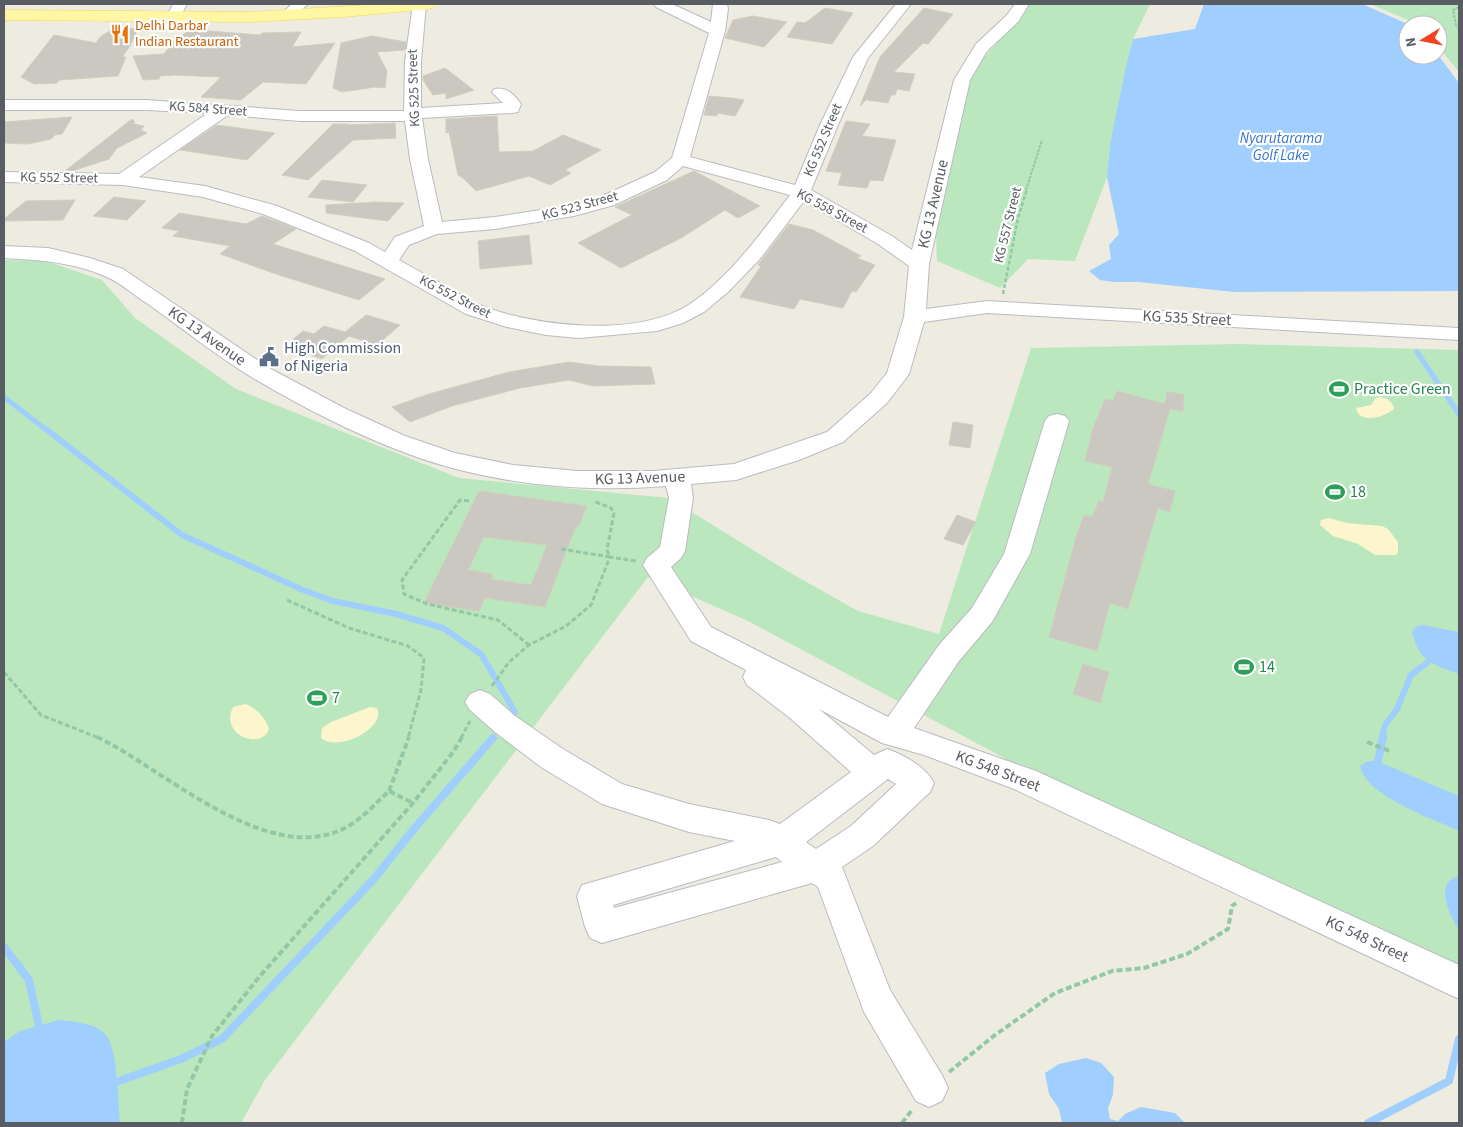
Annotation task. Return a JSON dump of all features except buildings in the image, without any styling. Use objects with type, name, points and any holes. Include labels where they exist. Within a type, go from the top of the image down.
[{"type":"main road","points":[[4,15],[177,10],[286,16],[424,5]]},
{"type":"street","points":[[286,16],[301,4]]},
{"type":"street","points":[[661,4],[717,31]]},
{"type":"street","points":[[680,160],[717,31],[721,9],[720,4]]},
{"type":"street","name":"KG 552 Street","points":[[4,178],[123,180],[206,192],[270,210],[362,247],[473,310],[507,321],[546,329],[579,332],[657,325],[676,319],[697,308],[721,288],[752,256],[801,192],[828,126],[861,57],[904,4]]},
{"type":"street","name":"KG 13 Avenue","points":[[4,252],[48,254],[83,262],[116,273],[261,372],[336,412],[397,441],[451,460],[513,473],[577,479],[677,478],[736,472],[791,454],[834,437],[854,422],[879,398],[898,374],[915,317],[919,264],[962,80],[975,55],[990,38],[1018,13],[1022,4]]},
{"type":"street","name":"KG 525 Street","points":[[424,5],[413,45],[413,115],[421,170],[434,229]]},
{"type":"street","name":"KG 584 Street","points":[[4,105],[146,105],[300,116],[413,115],[512,108],[513,104],[500,92]]},
{"type":"street","points":[[123,180],[224,110]]},
{"type":"street","name":"KG 558 Street","points":[[680,160],[801,192],[884,240],[919,264]]},
{"type":"street","name":"KG 523 Street","points":[[388,262],[402,242],[434,229],[549,216],[607,202],[661,176],[680,160]]},
{"type":"street","name":"KG 535 Street","points":[[915,317],[987,307],[1459,334]]},
{"type":"street","points":[[893,734],[950,653],[982,616],[1017,554],[1057,421]]},
{"type":"street","points":[[656,565],[672,551],[681,498],[677,478]]},
{"type":"street","name":"KG 548 Street","points":[[656,565],[701,634],[893,734],[928,744],[1026,780],[1459,982]]},
{"type":"street","points":[[701,634],[742,663],[874,772]]},
{"type":"street","points":[[480,702],[505,724],[552,758],[613,795],[689,818],[769,834],[831,878],[876,1000],[929,1088]]},
{"type":"street","points":[[887,762],[919,783],[862,836],[816,867],[602,927],[594,896],[781,842],[887,762]]},
{"type":"path","points":[[1459,7],[1453,10],[1456,25],[1459,28]]},
{"type":"path","name":"KG 557 Street","points":[[987,307],[1001,302],[1018,218],[1042,140]]},
{"type":"path","points":[[469,501],[460,500],[419,554],[402,580],[404,594],[427,604],[498,620],[529,645]]},
{"type":"path","points":[[182,1123],[187,1089],[212,1036],[260,976],[413,803],[454,751],[480,702],[509,662],[529,645],[566,626],[591,605],[610,557],[607,550],[614,513],[610,508],[593,501]]},
{"type":"path","points":[[561,549],[656,565]]},
{"type":"path","points":[[4,672],[41,715],[100,738],[212,806],[241,821],[273,833],[306,838],[336,833],[358,820],[389,791],[406,746],[424,673],[424,658],[408,646],[349,628],[287,600]]},
{"type":"path","points":[[1367,742],[1392,752]]},
{"type":"path","points":[[389,791],[413,803]]},
{"type":"path","points":[[902,1123],[929,1088],[995,1035],[1055,993],[1112,971],[1144,968],[1187,954],[1228,929],[1232,906]]},
{"type":"green space","points":[[1027,4],[1150,4],[1133,39],[1110,144],[1107,177],[1075,261],[1028,259],[1000,288],[937,261],[935,204],[974,68],[1019,19]]},
{"type":"green space","points":[[1370,4],[1459,4],[1459,72],[1448,58],[1448,15],[1398,16]]},
{"type":"green space","points":[[4,260],[46,261],[102,280],[135,318],[236,389],[459,478],[669,498],[787,571],[858,611],[939,634],[1031,348],[1238,344],[1459,350],[1459,972],[1021,767],[748,621],[648,577],[265,1080],[241,1123],[4,1123]]},
{"type":"sand","points":[[1379,397],[1389,400],[1394,409],[1385,415],[1373,418],[1367,418],[1358,413],[1356,408],[1371,405]]},
{"type":"sand","points":[[1329,518],[1347,523],[1382,526],[1388,529],[1398,542],[1398,552],[1396,555],[1375,555],[1358,544],[1333,536],[1320,525],[1321,520]]},
{"type":"sand","points":[[245,704],[256,710],[268,725],[269,729],[265,736],[258,739],[250,739],[236,732],[230,717],[233,707]]},
{"type":"sand","points":[[370,707],[377,708],[378,716],[375,723],[359,736],[338,742],[328,742],[321,738],[322,728],[331,722]]},
{"type":"water","name":"Nyarutarama Golf Lake","points":[[1204,4],[1362,4],[1398,20],[1398,65],[1446,65],[1459,83],[1459,291],[1234,292],[1139,282],[1113,282],[1100,280],[1089,271],[1111,259],[1109,245],[1119,234],[1107,177],[1110,144],[1133,39],[1195,29]]},
{"type":"water","points":[[1423,625],[1459,632],[1459,674],[1442,668],[1428,660],[1418,649],[1412,631],[1417,626]]},
{"type":"water","points":[[1372,761],[1379,762],[1459,796],[1459,831],[1402,805],[1374,787],[1365,777],[1360,766]]},
{"type":"water","points":[[1459,876],[1459,930],[1448,909],[1445,892],[1451,879]]},
{"type":"water","points":[[59,1020],[90,1025],[106,1035],[110,1042],[115,1064],[120,1123],[4,1123],[4,1042],[20,1031]]},
{"type":"water","points":[[1086,1058],[1101,1063],[1114,1077],[1113,1095],[1108,1108],[1110,1119],[1118,1121],[1125,1114],[1141,1107],[1175,1113],[1185,1123],[1062,1123],[1059,1109],[1049,1094],[1045,1073],[1059,1064]]},
{"type":"waterway","points":[[1417,352],[1459,414]]},
{"type":"waterway","points":[[4,397],[49,432]]},
{"type":"waterway","points":[[47,430],[182,535],[303,590],[333,601],[396,614],[443,628],[481,654],[515,712]]},
{"type":"waterway","points":[[1382,738],[1385,725],[1397,709],[1411,675],[1428,662]]},
{"type":"waterway","points":[[1378,761],[1383,737]]},
{"type":"waterway","points":[[116,1082],[181,1059],[222,1039],[373,880],[413,830],[493,738]]},
{"type":"waterway","points":[[4,947],[29,980],[39,1026]]},
{"type":"waterway","points":[[1368,1123],[1449,1081],[1459,1039]]},
{"type":"place","name":"Delhi Darbar Indian Restaurant","points":[[120,34]]},
{"type":"place","name":"High Commission of Nigeria","points":[[269,357]]},
{"type":"place","name":"Practice Green","points":[[1339,389]]},
{"type":"place","name":"18","points":[[1335,492]]},
{"type":"place","name":"14","points":[[1244,667]]},
{"type":"place","name":"7","points":[[317,698]]}]
